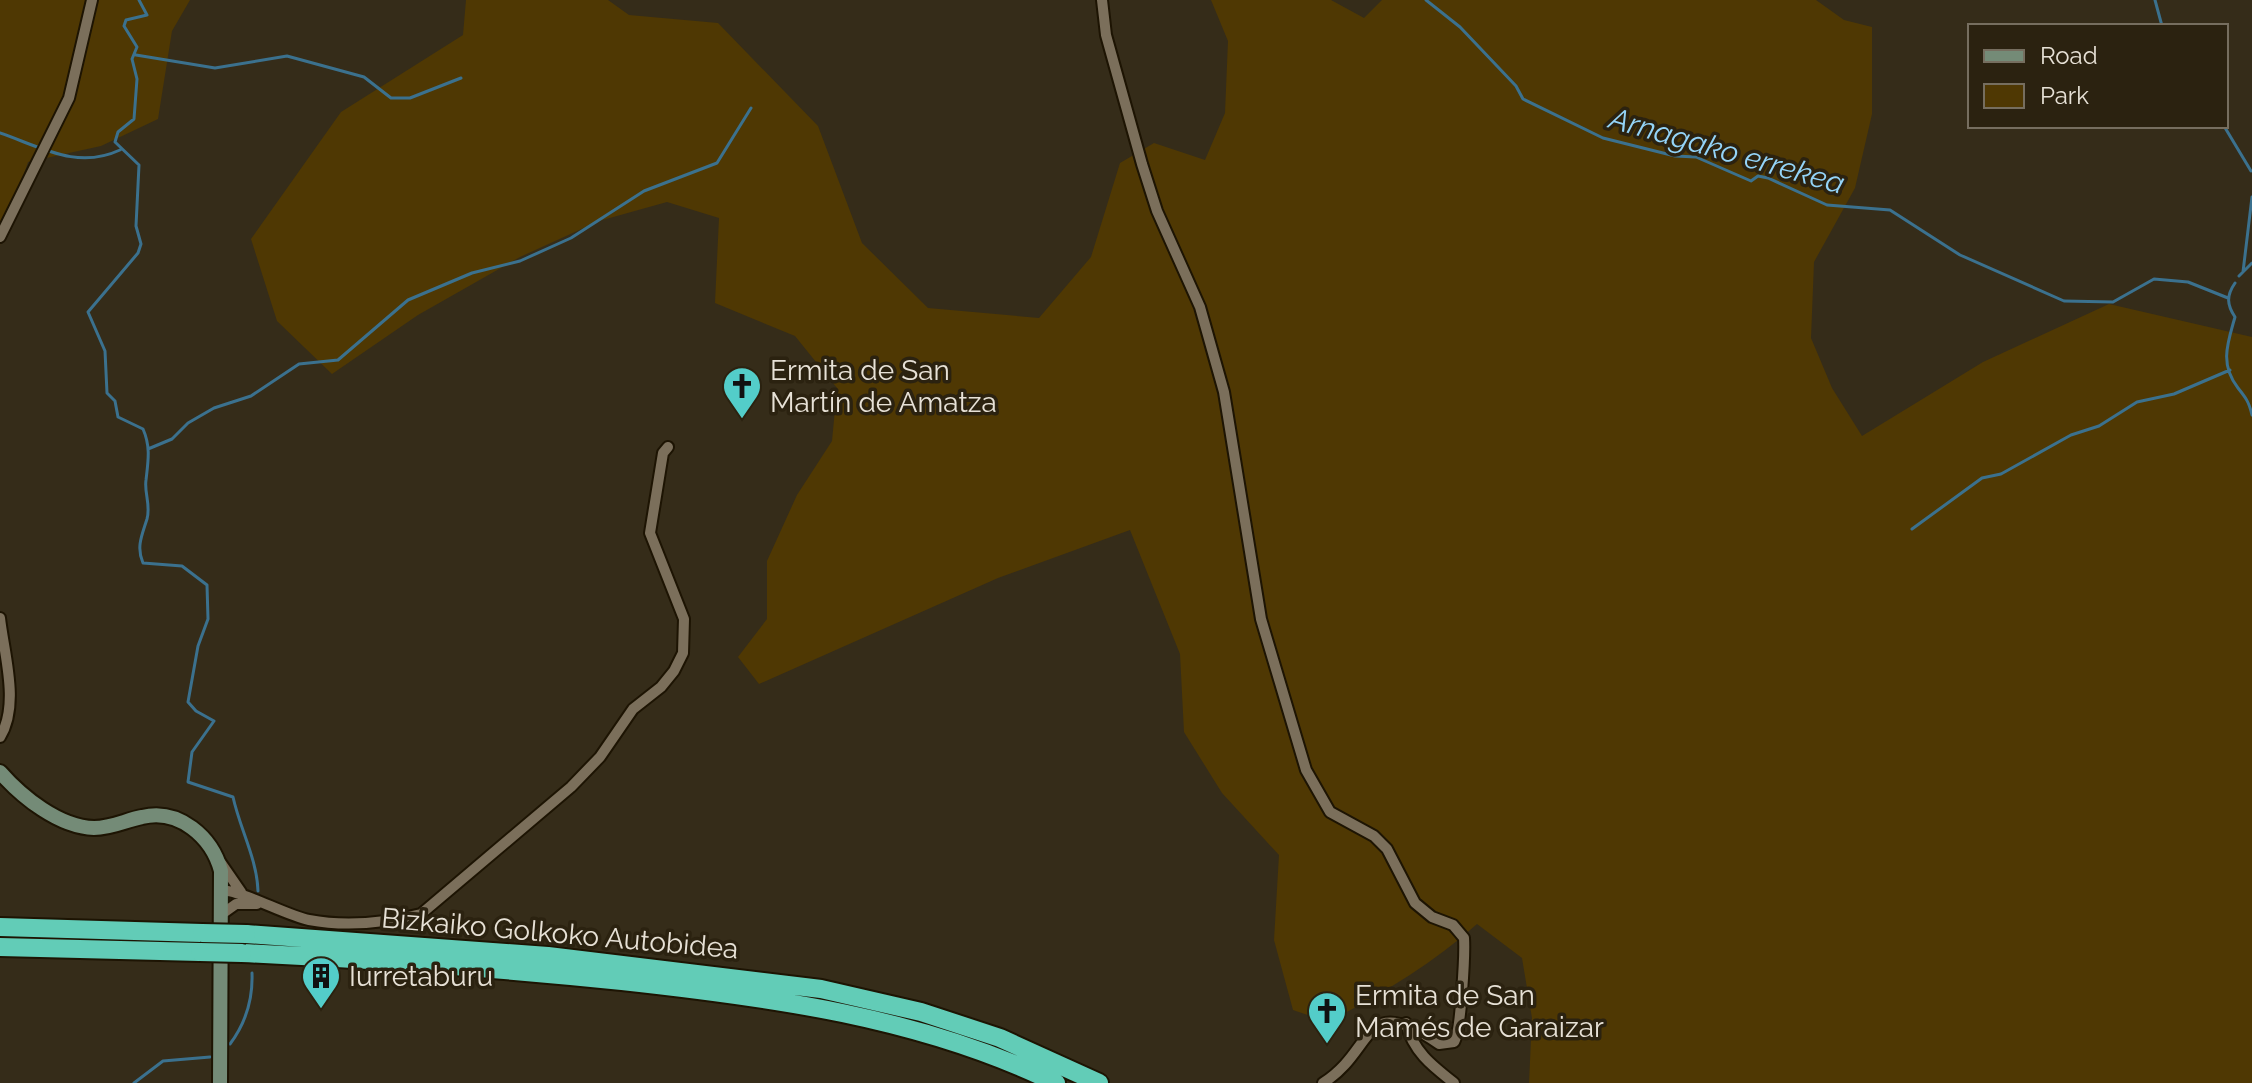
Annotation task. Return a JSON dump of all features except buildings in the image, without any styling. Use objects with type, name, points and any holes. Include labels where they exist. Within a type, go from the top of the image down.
[{"type":"highway","name":"Bizkaiko Golkoko Autobidea","points":[[0,927],[201,942],[548,956],[821,989],[921,1012],[1000,1038],[1099,1083]]},
{"type":"highway","name":"Bizkaiko Golkoko Autobidea","points":[[0,947],[201,942]]},
{"type":"highway","name":"Bizkaiko Golkoko Autobidea","points":[[244,944],[692,989],[820,1008],[943,1039],[1056,1083]]},
{"type":"street","points":[[0,237],[69,98],[92,0]]},
{"type":"street","points":[[1102,0],[1106,35],[1149,187],[1200,307],[1220,377],[1238,466],[1261,619],[1306,770],[1330,812],[1374,836],[1387,849],[1415,903],[1432,917],[1453,925],[1464,938],[1458,1037],[1448,1044],[1439,1044],[1406,1023],[1392,1022],[1370,1032],[1338,1073],[1323,1083]]},
{"type":"street","points":[[222,893],[230,889],[243,899],[310,920],[336,923],[389,922],[421,914],[460,878],[538,816],[600,757],[633,709],[661,687],[674,671],[683,653],[684,619],[650,533],[663,453],[668,447]]},
{"type":"street","points":[[0,618],[9,697],[9,722],[0,737]]},
{"type":"street","points":[[0,772],[37,805],[75,824],[109,827],[142,817],[172,818],[201,834],[243,899]]},
{"type":"street","points":[[218,859],[222,893],[220,1083]]},
{"type":"street","points":[[222,914],[243,899]]},
{"type":"street","points":[[1406,1023],[1409,1039],[1422,1056],[1454,1083]]},
{"type":"green space","points":[[0,0],[190,0],[172,31],[158,119],[101,146],[28,162],[0,245]]},
{"type":"green space","points":[[466,0],[608,0],[629,15],[718,23],[818,126],[862,243],[928,308],[1039,318],[1091,257],[1120,163],[1154,143],[1205,160],[1225,113],[1228,41],[1211,0],[1331,0],[1364,18],[1382,0],[1816,0],[1844,20],[1872,27],[1872,114],[1855,188],[1814,262],[1811,338],[1832,388],[1862,436],[1983,362],[2109,304],[2252,337],[2252,1083],[1529,1083],[1532,1018],[1522,958],[1477,924],[1406,978],[1328,1022],[1293,1010],[1274,940],[1279,855],[1222,793],[1184,732],[1180,654],[1130,530],[998,578],[759,684],[738,657],[767,619],[767,561],[797,495],[832,441],[837,388],[795,336],[715,303],[719,218],[667,202],[599,221],[520,257],[418,315],[332,374],[277,321],[251,239],[341,112],[463,35]]},
{"type":"waterway","points":[[139,0],[147,15],[126,20],[124,26],[137,47],[132,59],[137,79],[134,119],[118,132],[115,142],[139,165],[136,226],[141,244],[138,253],[88,312],[105,351],[107,393],[115,401],[118,417],[143,429],[147,442],[148,514],[140,546],[143,563],[182,566],[207,585],[208,619],[198,646],[188,702],[196,711],[214,721],[192,752],[188,782],[233,797],[255,867],[258,891]]},
{"type":"waterway","name":"Arnagako errekea","points":[[1426,0],[1460,27],[1516,86],[1523,99],[1603,138],[1675,156],[1696,157],[1751,181],[1758,176],[1768,178],[1827,205],[1890,210],[1960,255],[2064,301],[2113,302],[2154,279],[2188,282],[2228,298]]},
{"type":"waterway","points":[[2155,0],[2161,24]]},
{"type":"waterway","points":[[136,55],[215,68],[287,56],[364,77],[391,98],[410,98],[461,78]]},
{"type":"waterway","points":[[148,449],[172,439],[188,423],[214,408],[251,396],[299,364],[338,360],[408,300],[472,273],[520,261],[571,238],[644,191],[717,163],[751,108]]},
{"type":"waterway","points":[[2225,128],[2251,171]]},
{"type":"waterway","points":[[0,133],[74,157],[104,156],[120,150]]},
{"type":"waterway","points":[[2243,272],[2252,197]]},
{"type":"waterway","points":[[2239,276],[2252,263]]},
{"type":"waterway","points":[[2235,283],[2229,296],[2235,317],[2227,362],[2232,379],[2247,400],[2252,415]]},
{"type":"waterway","points":[[1912,529],[1982,478],[2001,474],[2071,435],[2099,426],[2137,402],[2174,394],[2230,370]]},
{"type":"waterway","points":[[230,1044],[247,1011],[252,973]]},
{"type":"waterway","points":[[134,1083],[163,1061],[210,1057]]},
{"type":"place","name":"Ermita de San Martín de Amatza","points":[[742,420]]},
{"type":"place","name":"Iurretaburu","points":[[321,1010]]},
{"type":"place","name":"Ermita de San Mamés de Garaizar","points":[[1327,1045]]}]
